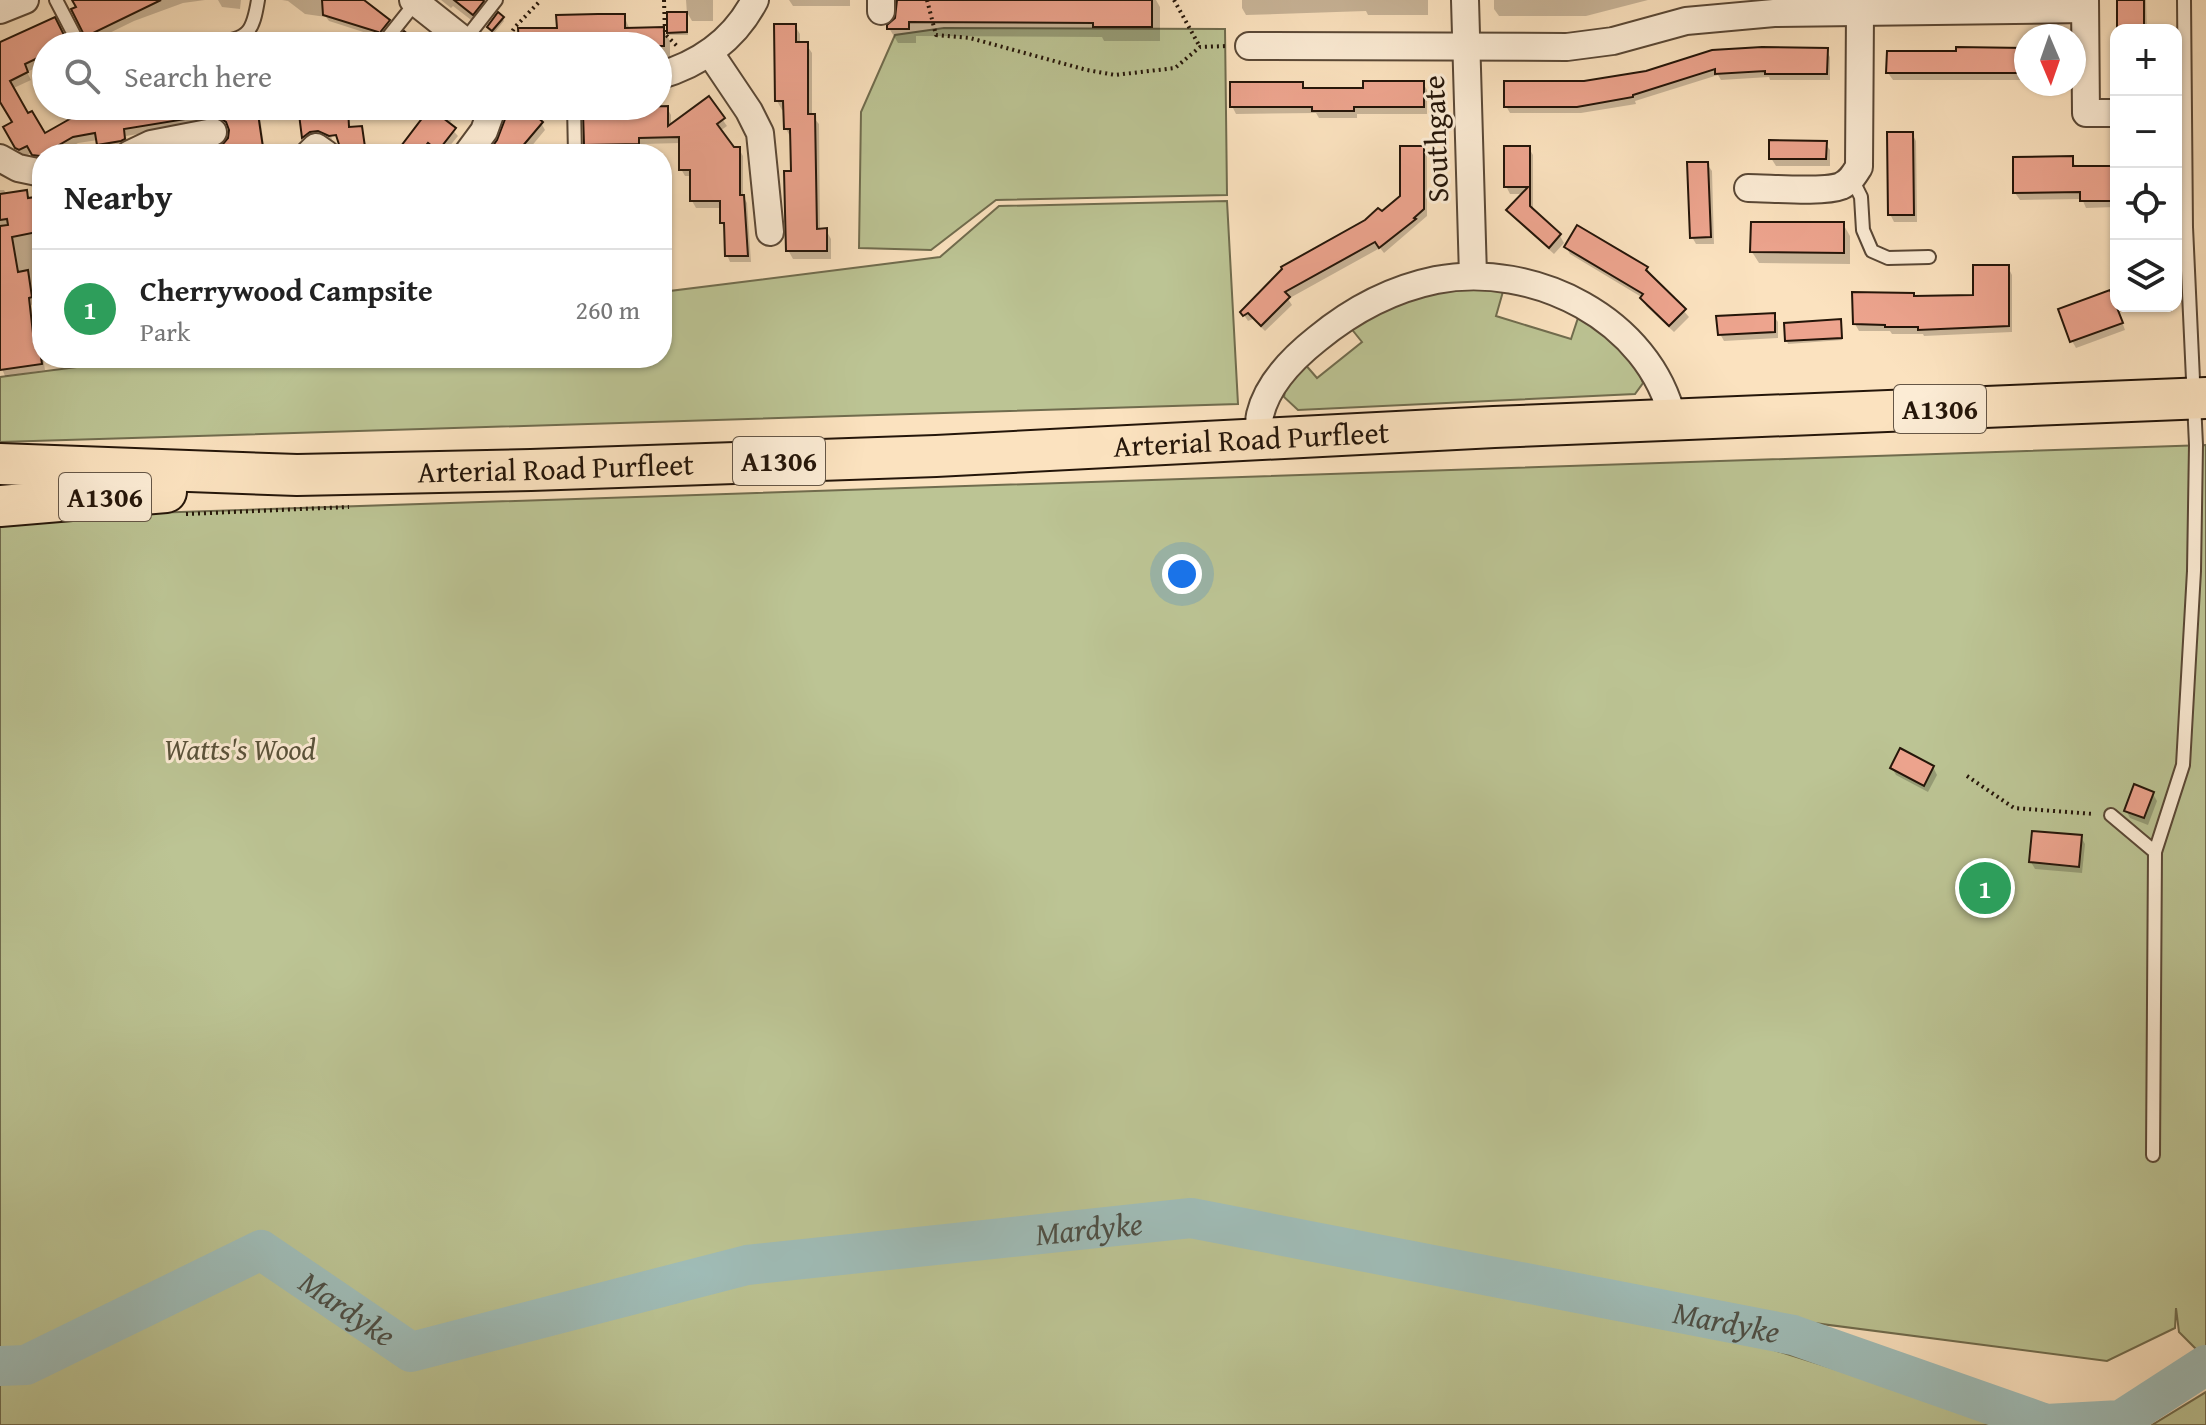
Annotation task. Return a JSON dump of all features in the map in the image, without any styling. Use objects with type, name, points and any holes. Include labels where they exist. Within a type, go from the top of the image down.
[{"type":"main road","name":"Arterial Road Purfleet","points":[[0,464],[297,475],[905,457],[2200,398]]},
{"type":"main road","name":"Arterial Road Purfleet","points":[[0,506],[209,489],[297,475]]},
{"type":"street","points":[[0,10],[25,0]]},
{"type":"street","points":[[672,70],[701,57],[744,22],[755,0]]},
{"type":"street","name":"Southgate","points":[[1465,0],[1473,276]]},
{"type":"street","points":[[415,1],[454,32]]},
{"type":"street","points":[[1249,46],[1567,47],[1613,41],[1686,21],[1774,13],[2085,5],[2086,113],[2110,113]]},
{"type":"street","points":[[1748,188],[1828,188],[1841,186],[1852,179],[1859,167],[1860,12]]},
{"type":"street","points":[[701,57],[749,111],[760,133],[770,232]]},
{"type":"street","points":[[474,144],[488,120]]},
{"type":"street","points":[[151,144],[213,132]]},
{"type":"street","points":[[0,158],[18,168],[32,171]]},
{"type":"street","points":[[1261,440],[1259,417],[1269,394],[1287,367],[1334,325],[1367,305],[1402,290],[1436,280],[1473,276],[1524,282],[1573,299],[1601,315],[1631,342],[1655,371],[1668,396],[1673,420]]},
{"type":"street","points":[[0,492],[209,489]]},
{"type":"lane","points":[[56,0],[73,32]]},
{"type":"lane","points":[[246,32],[255,17],[258,0]]},
{"type":"lane","points":[[475,32],[496,0]]},
{"type":"lane","points":[[2153,1155],[2155,852],[2183,765],[2200,398],[2186,227],[2184,0]]},
{"type":"lane","points":[[392,32],[415,1]]},
{"type":"lane","points":[[574,120],[575,144]]},
{"type":"lane","points":[[1852,179],[1861,197],[1863,230],[1872,251],[1888,258],[1929,257]]},
{"type":"lane","points":[[2111,815],[2155,852]]},
{"type":"path","points":[[664,0],[665,32]]},
{"type":"path","points":[[927,0],[936,35],[970,38],[1115,75],[1175,68],[1200,47],[1249,46]]},
{"type":"path","points":[[1174,0],[1200,47]]},
{"type":"path","points":[[512,32],[540,1]]},
{"type":"path","points":[[672,38],[701,57]]},
{"type":"path","points":[[1967,776],[2014,808],[2111,815]]},
{"type":"green space","points":[[944,28],[1225,29],[1227,195],[996,200],[931,250],[859,248],[861,112],[895,35]]},
{"type":"green space","points":[[1227,201],[1238,404],[0,442],[0,377],[69,368],[672,368],[672,291],[940,257],[999,206]]},
{"type":"green space","points":[[1448,285],[1504,288],[1496,316],[1571,339],[1578,318],[1595,327],[1635,363],[1643,383],[1635,394],[1298,410],[1284,397],[1286,384],[1304,363],[1317,378],[1362,342],[1346,322]]},
{"type":"green space","name":"Watts's Wood","points":[[2206,445],[2206,1359],[2179,1332],[2176,1308],[2175,1328],[2107,1361],[1752,1315],[1755,1344],[2013,1425],[0,1425],[0,518]]},
{"type":"green space","points":[[2206,1392],[2206,1425],[2152,1425]]},
{"type":"building","points":[[72,0],[161,0],[95,32],[82,32],[71,9],[76,7]]},
{"type":"building","points":[[322,0],[364,0],[390,20],[378,32],[323,15]]},
{"type":"building","points":[[454,0],[483,0],[484,1],[473,15]]},
{"type":"building","points":[[897,0],[1152,0],[1152,27],[1093,27],[1093,23],[909,22],[909,29],[887,29],[895,18]]},
{"type":"building","points":[[2117,0],[2144,0],[2144,24],[2117,24]]},
{"type":"building","points":[[498,12],[504,17],[492,31],[487,27]]},
{"type":"building","points":[[667,12],[687,12],[687,32],[667,32]]},
{"type":"building","points":[[625,14],[625,28],[664,27],[664,32],[518,32],[518,28],[557,28],[556,15]]},
{"type":"building","points":[[55,17],[62,32],[32,32],[32,61],[25,64],[28,72],[10,81],[28,113],[32,111],[32,120],[37,120],[45,133],[68,120],[179,120],[124,129],[125,139],[121,141],[97,144],[95,133],[73,137],[61,144],[32,144],[32,155],[27,146],[19,150],[3,127],[12,122],[0,102],[0,42]]},
{"type":"building","points":[[774,24],[796,24],[796,42],[808,42],[808,114],[815,114],[817,229],[827,228],[827,251],[786,251],[784,171],[791,171],[790,129],[784,129],[783,101],[775,101]]},
{"type":"building","points":[[1956,47],[2014,48],[2014,73],[1886,73],[1887,51],[1956,51]]},
{"type":"building","points":[[1828,48],[1827,74],[1765,74],[1765,71],[1715,74],[1715,69],[1633,97],[1577,107],[1504,107],[1504,81],[1584,81],[1646,71],[1712,50]]},
{"type":"building","points":[[1363,81],[1424,81],[1424,107],[1354,107],[1354,111],[1312,111],[1312,107],[1230,107],[1230,82],[1303,82],[1303,88],[1363,88]]},
{"type":"building","points":[[709,96],[725,118],[717,124],[734,147],[740,147],[740,195],[744,195],[748,256],[725,256],[720,201],[690,201],[690,170],[679,170],[679,137],[639,138],[639,144],[584,144],[583,120],[668,120],[668,126]]},
{"type":"building","points":[[223,120],[259,120],[263,144],[223,144],[228,138],[226,122]]},
{"type":"building","points":[[300,120],[349,120],[349,127],[362,126],[365,144],[339,144],[336,135],[329,136],[318,131],[302,138]]},
{"type":"building","points":[[421,120],[446,120],[456,128],[443,144],[403,144]]},
{"type":"building","points":[[505,120],[543,122],[524,144],[494,144]]},
{"type":"building","points":[[1887,132],[1913,132],[1914,215],[1888,215]]},
{"type":"building","points":[[1769,140],[1827,141],[1826,159],[1769,159]]},
{"type":"building","points":[[1400,146],[1424,146],[1424,209],[1416,219],[1379,248],[1375,242],[1285,292],[1290,297],[1261,326],[1248,313],[1243,316],[1240,312],[1281,267],[1365,220],[1378,208],[1382,211],[1400,196]]},
{"type":"building","points":[[1504,146],[1530,146],[1530,206],[1561,234],[1549,248],[1506,210],[1528,187],[1504,187]]},
{"type":"building","points":[[2073,156],[2073,166],[2110,166],[2110,201],[2080,201],[2080,192],[2013,193],[2013,157]]},
{"type":"building","points":[[1687,162],[1708,162],[1711,237],[1690,238]]},
{"type":"building","points":[[27,190],[28,198],[32,197],[32,233],[12,237],[18,272],[28,270],[32,297],[29,298],[32,365],[0,370],[0,226],[8,225],[7,219],[0,220],[0,194]]},
{"type":"building","points":[[1751,222],[1844,222],[1844,253],[1750,252]]},
{"type":"building","points":[[1577,225],[1648,267],[1646,270],[1686,309],[1669,326],[1640,298],[1643,294],[1564,247]]},
{"type":"building","points":[[1973,265],[2009,265],[2009,326],[1918,330],[1918,327],[1853,324],[1852,292],[1914,293],[1914,296],[1973,295]]},
{"type":"building","points":[[2110,290],[2110,312],[2119,312],[2123,323],[2070,342],[2058,309]]},
{"type":"building","points":[[1775,313],[1775,332],[1718,335],[1716,316]]},
{"type":"building","points":[[1841,319],[1842,338],[1785,341],[1784,323]]},
{"type":"building","points":[[1900,748],[1934,766],[1924,786],[1890,768]]},
{"type":"building","points":[[2134,784],[2154,792],[2144,818],[2124,811]]},
{"type":"building","points":[[2032,831],[2082,835],[2079,867],[2029,862]]},
{"type":"waterway","name":"Mardyke","points":[[0,1366],[26,1365],[261,1250],[411,1352],[747,1265],[1191,1218],[1793,1335],[2046,1424],[2121,1420],[2206,1365]]},
{"type":"place","name":"Cherrywood Campsite","points":[[1985,888]]}]
